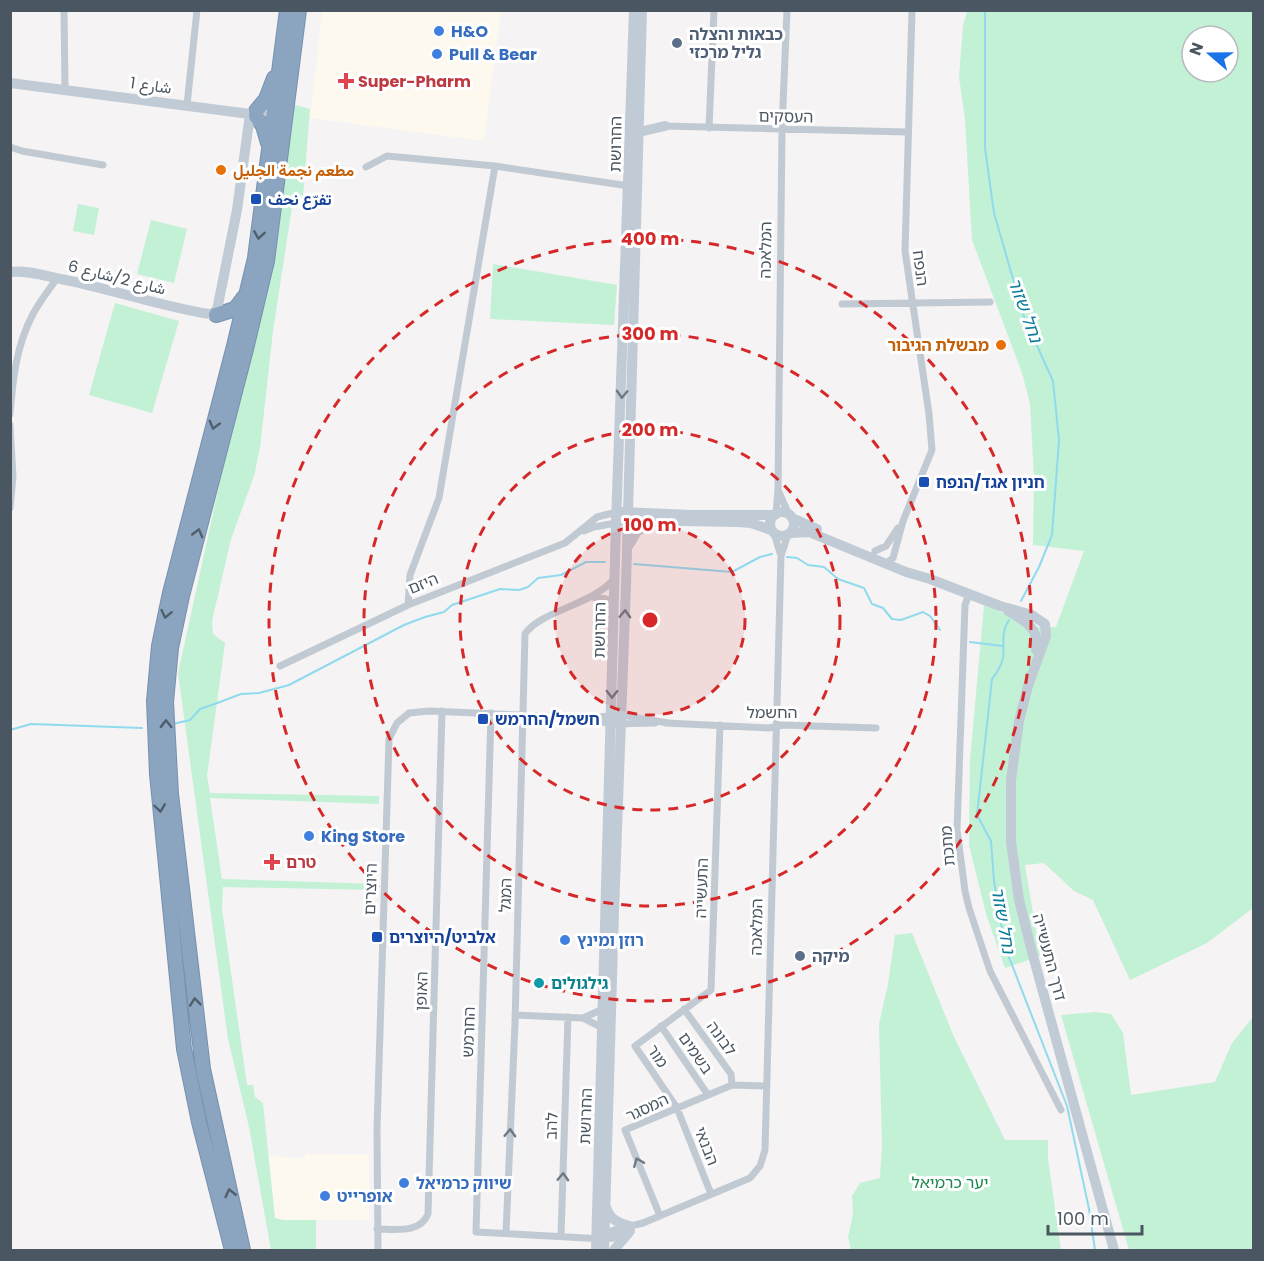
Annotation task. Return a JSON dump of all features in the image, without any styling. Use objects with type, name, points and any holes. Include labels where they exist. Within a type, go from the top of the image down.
[{"type":"highway","points":[[243,1251],[203,1070],[170,783],[166,702],[171,648],[182,596],[264,272],[287,10]]},
{"type":"highway","points":[[232,1251],[199,1122],[184,1049],[157,774],[154,701],[159,646],[170,593],[248,290],[259,233],[270,152],[299,10]]},
{"type":"highway","points":[[270,152],[263,126],[254,114],[270,90],[282,57]]},
{"type":"highway","points":[[216,315],[235,309],[248,290]]},
{"type":"highway","points":[[216,315],[224,316],[232,322],[236,340]]},
{"type":"street","points":[[64,10],[65,89]]},
{"type":"street","points":[[187,105],[197,10]]},
{"type":"street","name":"החרושת","points":[[596,1251],[601,1236],[605,1203],[616,720],[614,604],[616,518],[629,186],[636,127],[634,10]]},
{"type":"street","name":"החרושת","points":[[604,1251],[601,1236],[603,1009],[616,720],[627,551],[636,127],[642,10]]},
{"type":"street","points":[[709,128],[714,10]]},
{"type":"street","name":"המלאכה","points":[[781,556],[770,521],[775,514],[778,489],[782,129],[788,10]]},
{"type":"street","name":"הנפח","points":[[890,561],[903,521],[932,450],[932,435],[905,251],[912,10]]},
{"type":"street","name":"شارع 1","points":[[10,83],[278,116]]},
{"type":"street","points":[[216,315],[254,114]]},
{"type":"street","points":[[636,127],[664,126]]},
{"type":"street","name":"העסקים","points":[[664,126],[907,132]]},
{"type":"street","points":[[10,147],[103,165]]},
{"type":"street","points":[[366,167],[387,156],[495,166],[629,186]]},
{"type":"street","points":[[408,605],[410,575],[438,498],[443,474],[495,166]]},
{"type":"street","name":"شارع 2/شارع 6","points":[[10,272],[21,271],[57,278],[154,301],[189,312],[216,315]]},
{"type":"street","points":[[10,414],[15,366],[23,336],[34,313],[57,278]]},
{"type":"street","points":[[842,304],[990,302]]},
{"type":"street","points":[[10,425],[13,477],[10,508]]},
{"type":"street","points":[[629,488],[636,501],[654,513]]},
{"type":"street","name":"המלאכה","points":[[601,1236],[613,1238],[630,1228],[750,1178],[760,1166],[765,1150],[781,556],[793,526],[778,489]]},
{"type":"street","points":[[775,514],[782,512],[875,551],[890,561]]},
{"type":"street","name":"היזם","points":[[280,666],[408,605],[566,543],[597,518],[654,513],[751,523],[773,532]]},
{"type":"street","name":"היזם","points":[[628,516],[662,522],[691,518],[775,514]]},
{"type":"street","name":"היזם","points":[[579,534],[616,518]]},
{"type":"street","name":"הנפח","points":[[875,551],[886,546],[903,521]]},
{"type":"street","points":[[627,551],[637,531],[650,524],[662,522]]},
{"type":"street","points":[[773,532],[779,536],[809,532],[890,561],[969,594]]},
{"type":"street","name":"המגל","points":[[506,1233],[515,1015],[525,634],[537,623],[592,597],[608,587],[615,578]]},
{"type":"street","name":"דרך התעשייה","points":[[969,594],[1000,606],[1022,610],[1045,624],[1046,636],[1034,665],[1019,721],[1011,780],[1011,842],[1019,900],[1032,952],[1114,1251]]},
{"type":"street","name":"מתכת","points":[[969,594],[965,606],[957,830],[965,891],[990,972],[1061,1110]]},
{"type":"street","points":[[592,597],[606,599],[614,604]]},
{"type":"street","name":"היוצרים","points":[[378,1251],[377,1120],[389,740],[397,723],[409,713],[442,711],[616,720]]},
{"type":"street","name":"האופן","points":[[377,1229],[416,1228],[428,1214],[442,711]]},
{"type":"street","name":"החרמש","points":[[491,713],[476,1232],[601,1236]]},
{"type":"street","name":"החשמל","points":[[616,720],[775,727],[783,725],[876,728]]},
{"type":"street","name":"התעשייה","points":[[661,1026],[711,990],[720,725]]},
{"type":"street","points":[[584,1018],[603,1009]]},
{"type":"street","name":"לבונה","points":[[684,1009],[731,1074],[732,1084]]},
{"type":"street","points":[[515,1015],[584,1018],[603,1028]]},
{"type":"street","name":"להב","points":[[561,1236],[568,1017]]},
{"type":"street","name":"בשמים","points":[[661,1026],[708,1095]]},
{"type":"street","name":"מור","points":[[661,1026],[635,1046],[677,1108]]},
{"type":"street","name":"המסגר","points":[[660,1216],[625,1130],[732,1084],[766,1086]]},
{"type":"street","name":"הבנאי","points":[[677,1108],[711,1194]]},
{"type":"street","points":[[605,1203],[612,1218],[630,1228],[614,1251]]},
{"type":"shaded area","points":[[322,11],[501,11],[484,141],[310,118]]},
{"type":"shaded area","points":[[305,1154],[369,1155],[369,1220],[283,1220],[275,1218],[268,1156],[305,1158]]},
{"type":"green space","points":[[967,11],[1253,11],[1253,908],[1207,943],[1130,980],[1093,900],[1074,891],[1044,863],[1025,865],[1040,956],[1005,968],[986,914],[969,845],[970,760],[984,605],[1037,627],[1056,627],[1084,551],[1033,545],[1034,477],[1030,404],[1022,373],[972,240],[965,119],[959,77],[963,26]]},
{"type":"green space","points":[[291,104],[310,109],[303,196],[294,194],[273,331],[260,448],[254,476],[231,539],[212,621],[213,634],[225,643],[207,776],[210,793],[379,796],[379,804],[210,798],[222,879],[377,884],[377,890],[223,887],[222,909],[247,1085],[253,1085],[255,1097],[263,1103],[275,1218],[316,1220],[316,1250],[271,1250],[249,1127],[228,1039],[178,673],[242,381]]},
{"type":"green space","points":[[78,204],[99,208],[94,235],[73,231]]},
{"type":"green space","points":[[151,220],[187,229],[174,283],[137,274]]},
{"type":"green space","points":[[493,264],[617,285],[614,325],[490,319]]},
{"type":"green space","points":[[115,303],[179,321],[152,413],[89,395]]},
{"type":"green space","name":"יער כרמיאל","points":[[912,933],[954,1037],[1005,1140],[1048,1140],[1048,1159],[1061,1250],[851,1250],[848,1237],[853,1214],[852,1196],[860,1183],[880,1178],[882,1145],[879,1024],[895,935]]},
{"type":"green space","points":[[1095,1012],[1111,1014],[1123,1033],[1131,1095],[1215,1082],[1232,1043],[1253,1017],[1253,1250],[1129,1250],[1061,1015]]},
{"type":"waterway","name":"נחל שזור","points":[[985,10],[985,148],[994,213],[1024,317],[1053,381],[1059,440],[1052,535],[1039,567],[1021,601]]},
{"type":"waterway","points":[[634,564],[732,572],[760,557],[772,554]]},
{"type":"waterway","points":[[787,557],[797,558],[808,565],[824,567],[838,579],[864,588],[872,604],[883,608],[892,619],[901,620],[923,612],[930,616],[940,630]]},
{"type":"waterway","points":[[173,724],[190,720],[200,709],[241,694],[259,693],[289,685],[404,625],[444,612],[452,605],[500,589],[519,590],[528,587],[538,578],[561,575],[586,562],[605,562]]},
{"type":"waterway","name":"נחל שזור","points":[[1009,620],[1004,634],[1002,661],[992,679],[977,815],[991,841],[994,881],[1005,947],[1067,1106],[1089,1209],[1095,1250]]},
{"type":"waterway","points":[[970,642],[1003,646]]},
{"type":"waterway","points":[[10,730],[31,724],[142,728]]},
{"type":"place","name":"H&O","points":[[439,31]]},
{"type":"place","name":"כבאות והצלה גליל מרכזי","points":[[677,43]]},
{"type":"place","name":"Pull & Bear","points":[[437,54]]},
{"type":"place","name":"Super-Pharm","points":[[346,81]]},
{"type":"place","name":"مطعم نجمة الجليل","points":[[221,170]]},
{"type":"place","name":"تفرّع نحف","points":[[256,199]]},
{"type":"place","name":"מבשלת הגיבור","points":[[1001,345]]},
{"type":"place","name":"חניון אגד/הנפח","points":[[924,482]]},
{"type":"place","name":"חשמל/החרמש","points":[[483,719]]},
{"type":"place","name":"King Store","points":[[309,836]]},
{"type":"place","name":"טרם","points":[[272,862]]},
{"type":"place","name":"אלביט/היוצרים","points":[[377,937]]},
{"type":"place","name":"רוזן ומינץ","points":[[565,940]]},
{"type":"place","name":"מיקה","points":[[800,956]]},
{"type":"place","name":"גילגולים","points":[[539,983]]},
{"type":"place","name":"שיווק כרמיאל","points":[[404,1183]]},
{"type":"place","name":"אופרייט","points":[[325,1196]]}]
